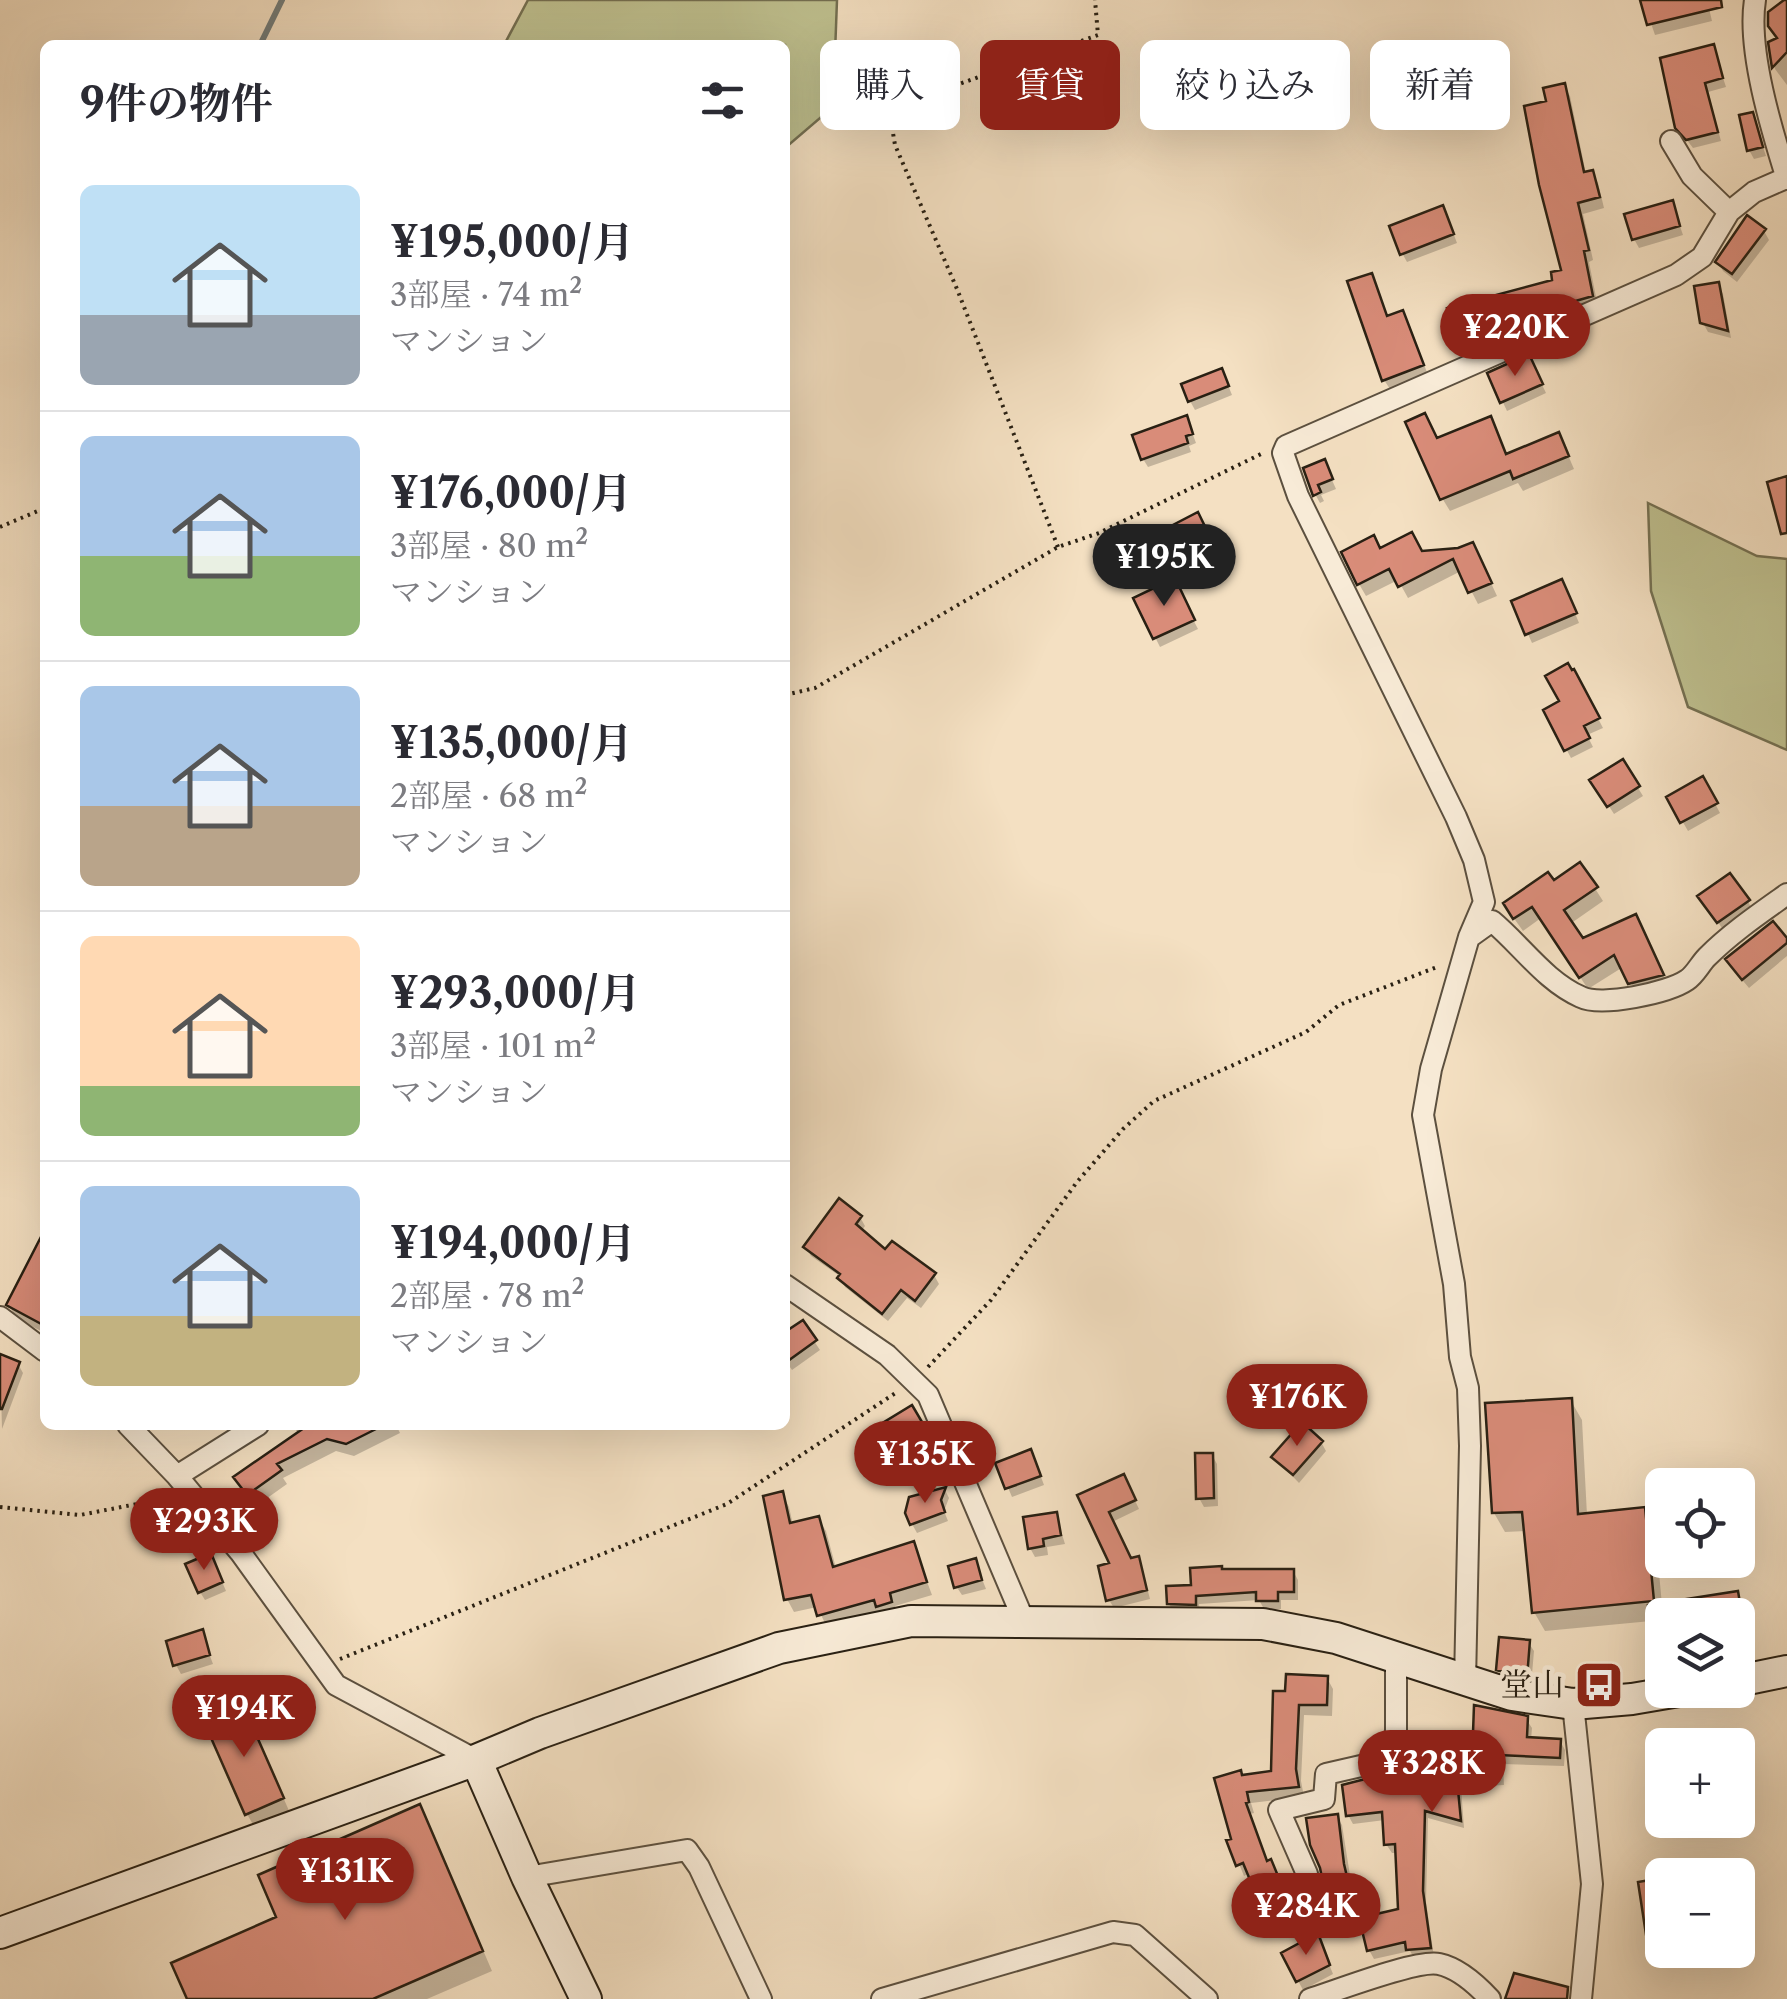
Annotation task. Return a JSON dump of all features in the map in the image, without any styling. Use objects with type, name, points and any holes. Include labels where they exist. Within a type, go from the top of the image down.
[{"type":"street","points":[[1465,1682],[1468,1388],[1460,1357],[1454,1284],[1422,1115],[1431,1069],[1484,902],[1474,860],[1298,496],[1283,453],[1286,446],[1676,275],[1702,257],[1728,212],[1754,192],[1787,178],[1767,110],[1752,18],[1756,0]]},
{"type":"street","points":[[1671,141],[1692,176],[1728,212]]},
{"type":"street","points":[[1467,947],[1492,921],[1551,978],[1584,1000],[1661,992],[1688,980],[1718,947],[1787,894]]},
{"type":"street","points":[[790,1288],[887,1355],[928,1395],[1024,1620]]},
{"type":"street","points":[[0,1318],[40,1347]]},
{"type":"street","points":[[133,1430],[240,1552],[336,1685],[476,1760],[527,1878],[586,1999]]},
{"type":"street","points":[[177,1476],[250,1430]]},
{"type":"street","points":[[0,1933],[778,1648],[911,1621],[1263,1624],[1336,1638],[1512,1695],[1572,1704],[1645,1697]]},
{"type":"street","points":[[1307,1874],[1279,1810],[1324,1799],[1326,1774],[1396,1758],[1396,1658]]},
{"type":"street","points":[[1755,1678],[1787,1671]]},
{"type":"street","points":[[1572,1704],[1592,1884],[1581,1999]]},
{"type":"street","points":[[527,1878],[687,1850],[699,1867],[761,1999]]},
{"type":"street","points":[[882,1999],[1113,1932],[1135,1935],[1207,1999]]},
{"type":"street","points":[[1310,1999],[1418,1965],[1437,1963],[1460,1973],[1490,1999]]},
{"type":"path","points":[[1058,548],[957,288],[894,144],[890,121],[908,102],[1098,34],[1095,0]]},
{"type":"path","points":[[790,694],[815,688],[1058,548],[1099,533],[1275,447],[1283,453]]},
{"type":"path","points":[[0,527],[40,510]]},
{"type":"path","points":[[322,1666],[727,1504],[913,1382],[991,1300],[1078,1182],[1123,1128],[1154,1100],[1306,1032],[1339,1005],[1467,947]]},
{"type":"path","points":[[0,1507],[80,1515],[192,1493]]},
{"type":"green space","points":[[528,0],[837,0],[836,40],[820,40],[820,118],[790,144],[790,40],[507,40]]},
{"type":"green space","points":[[1648,503],[1757,556],[1787,559],[1787,750],[1688,707],[1651,591]]},
{"type":"building","points":[[1640,0],[1721,0],[1722,7],[1647,25]]},
{"type":"building","points":[[1784,0],[1787,52],[1772,68],[1768,42],[1777,38],[1768,26],[1768,12]]},
{"type":"building","points":[[1714,44],[1723,78],[1705,83],[1718,132],[1686,140],[1675,128],[1660,58]]},
{"type":"building","points":[[1565,83],[1584,172],[1593,170],[1600,197],[1578,203],[1589,250],[1584,251],[1593,296],[1558,306],[1557,301],[1480,322],[1483,330],[1457,339],[1447,308],[1552,280],[1551,272],[1561,270],[1524,106],[1546,101],[1543,88]]},
{"type":"building","points":[[1753,112],[1763,147],[1747,151],[1739,115]]},
{"type":"building","points":[[1673,200],[1680,226],[1632,240],[1624,214]]},
{"type":"building","points":[[1443,205],[1454,234],[1400,255],[1389,226]]},
{"type":"building","points":[[1747,215],[1766,229],[1732,274],[1715,262]]},
{"type":"building","points":[[1372,273],[1387,316],[1403,310],[1424,365],[1382,381],[1347,281]]},
{"type":"building","points":[[1719,282],[1728,331],[1700,323],[1694,286]]},
{"type":"building","points":[[1529,354],[1543,384],[1500,403],[1487,373]]},
{"type":"building","points":[[1222,368],[1229,386],[1188,402],[1181,384]]},
{"type":"building","points":[[1425,413],[1437,438],[1491,416],[1506,454],[1559,432],[1569,456],[1513,479],[1510,471],[1440,500],[1405,422]]},
{"type":"building","points":[[1187,415],[1193,434],[1186,436],[1188,443],[1141,460],[1132,435]]},
{"type":"building","points":[[1325,459],[1333,479],[1318,485],[1321,492],[1313,496],[1303,468]]},
{"type":"building","points":[[1787,476],[1787,533],[1781,534],[1767,482]]},
{"type":"building","points":[[1198,512],[1211,539],[1193,547],[1198,558],[1164,575],[1153,551],[1175,540],[1169,527]]},
{"type":"building","points":[[1412,532],[1422,551],[1458,548],[1473,542],[1492,583],[1468,593],[1453,559],[1398,587],[1389,569],[1357,585],[1341,552],[1374,535],[1380,548]]},
{"type":"building","points":[[1175,578],[1195,620],[1153,639],[1133,598]]},
{"type":"building","points":[[1562,579],[1577,613],[1525,635],[1511,601]]},
{"type":"building","points":[[1568,663],[1600,718],[1584,726],[1590,738],[1564,751],[1543,710],[1559,701],[1545,676]]},
{"type":"building","points":[[1623,759],[1640,786],[1607,807],[1589,780]]},
{"type":"building","points":[[1703,776],[1718,803],[1680,823],[1666,797]]},
{"type":"building","points":[[1580,862],[1598,887],[1564,910],[1583,938],[1636,914],[1664,975],[1628,984],[1614,955],[1579,978],[1532,907],[1513,919],[1503,903],[1548,872],[1554,880]]},
{"type":"building","points":[[1730,873],[1750,900],[1717,923],[1697,896]]},
{"type":"building","points":[[1773,921],[1787,943],[1742,980],[1725,959]]},
{"type":"building","points":[[839,1198],[862,1216],[856,1224],[885,1249],[892,1241],[936,1273],[915,1301],[901,1290],[882,1314],[837,1278],[840,1274],[803,1247]]},
{"type":"building","points":[[40,1239],[40,1323],[6,1305]]},
{"type":"building","points":[[803,1320],[817,1340],[790,1359],[790,1329]]},
{"type":"building","points":[[0,1354],[20,1362],[2,1409],[0,1409]]},
{"type":"building","points":[[1572,1398],[1578,1514],[1645,1507],[1645,1578],[1652,1578],[1654,1598],[1532,1613],[1522,1512],[1492,1513],[1485,1403]]},
{"type":"building","points":[[912,1405],[925,1427],[889,1449],[876,1427]]},
{"type":"building","points":[[1302,1422],[1323,1441],[1293,1475],[1271,1457]]},
{"type":"building","points":[[301,1430],[374,1430],[346,1444],[327,1439],[277,1464],[282,1470],[247,1495],[233,1477]]},
{"type":"building","points":[[1031,1449],[1041,1476],[1005,1489],[995,1463]]},
{"type":"building","points":[[1195,1453],[1213,1453],[1214,1498],[1196,1499]]},
{"type":"building","points":[[1124,1474],[1136,1500],[1109,1512],[1131,1558],[1139,1556],[1147,1590],[1106,1601],[1098,1566],[1109,1563],[1077,1495]]},
{"type":"building","points":[[946,1487],[941,1500],[945,1512],[910,1525],[905,1513],[909,1497]]},
{"type":"building","points":[[783,1491],[790,1523],[819,1516],[833,1567],[914,1541],[927,1582],[890,1593],[892,1602],[876,1607],[874,1600],[817,1616],[811,1595],[784,1600],[763,1496]]},
{"type":"building","points":[[1057,1512],[1061,1535],[1043,1539],[1044,1546],[1028,1549],[1023,1517]]},
{"type":"building","points":[[211,1553],[223,1582],[198,1593],[185,1564]]},
{"type":"building","points":[[976,1558],[982,1580],[954,1588],[948,1566]]},
{"type":"building","points":[[1190,1568],[1294,1569],[1294,1592],[1278,1592],[1278,1601],[1256,1601],[1256,1592],[1196,1596],[1196,1605],[1167,1604],[1166,1586],[1191,1585]]},
{"type":"building","points":[[1738,1591],[1739,1598],[1693,1598]]},
{"type":"building","points":[[203,1629],[210,1655],[173,1666],[166,1641]]},
{"type":"building","points":[[1499,1637],[1530,1640],[1527,1678],[1496,1670]]},
{"type":"building","points":[[1286,1674],[1328,1676],[1327,1705],[1299,1705],[1299,1787],[1247,1792],[1246,1803],[1267,1861],[1271,1859],[1287,1898],[1262,1909],[1243,1863],[1236,1866],[1226,1840],[1231,1839],[1214,1778],[1241,1770],[1242,1775],[1271,1771],[1273,1691],[1285,1691]]},
{"type":"building","points":[[243,1705],[284,1798],[245,1815],[204,1722]]},
{"type":"building","points":[[1474,1705],[1528,1716],[1527,1737],[1561,1739],[1560,1758],[1499,1755],[1500,1777],[1457,1779],[1461,1821],[1425,1811],[1423,1891],[1431,1948],[1406,1950],[1405,1942],[1367,1951],[1359,1918],[1398,1909],[1395,1844],[1384,1845],[1382,1812],[1346,1816],[1342,1785],[1416,1766],[1472,1761]]},
{"type":"building","points":[[420,1804],[483,1951],[373,1999],[187,1999],[171,1963],[276,1917],[258,1875]]},
{"type":"building","points":[[1338,1814],[1352,1898],[1328,1907],[1306,1818]]},
{"type":"building","points":[[1645,1881],[1645,1928],[1638,1882]]},
{"type":"building","points":[[1318,1933],[1330,1965],[1296,1982],[1281,1953]]},
{"type":"building","points":[[1514,1973],[1568,1987],[1567,1999],[1505,1999]]},
{"type":"waterway","points":[[262,40],[282,0]]},
{"type":"place","name":"堂山","points":[[1599,1685]]}]
